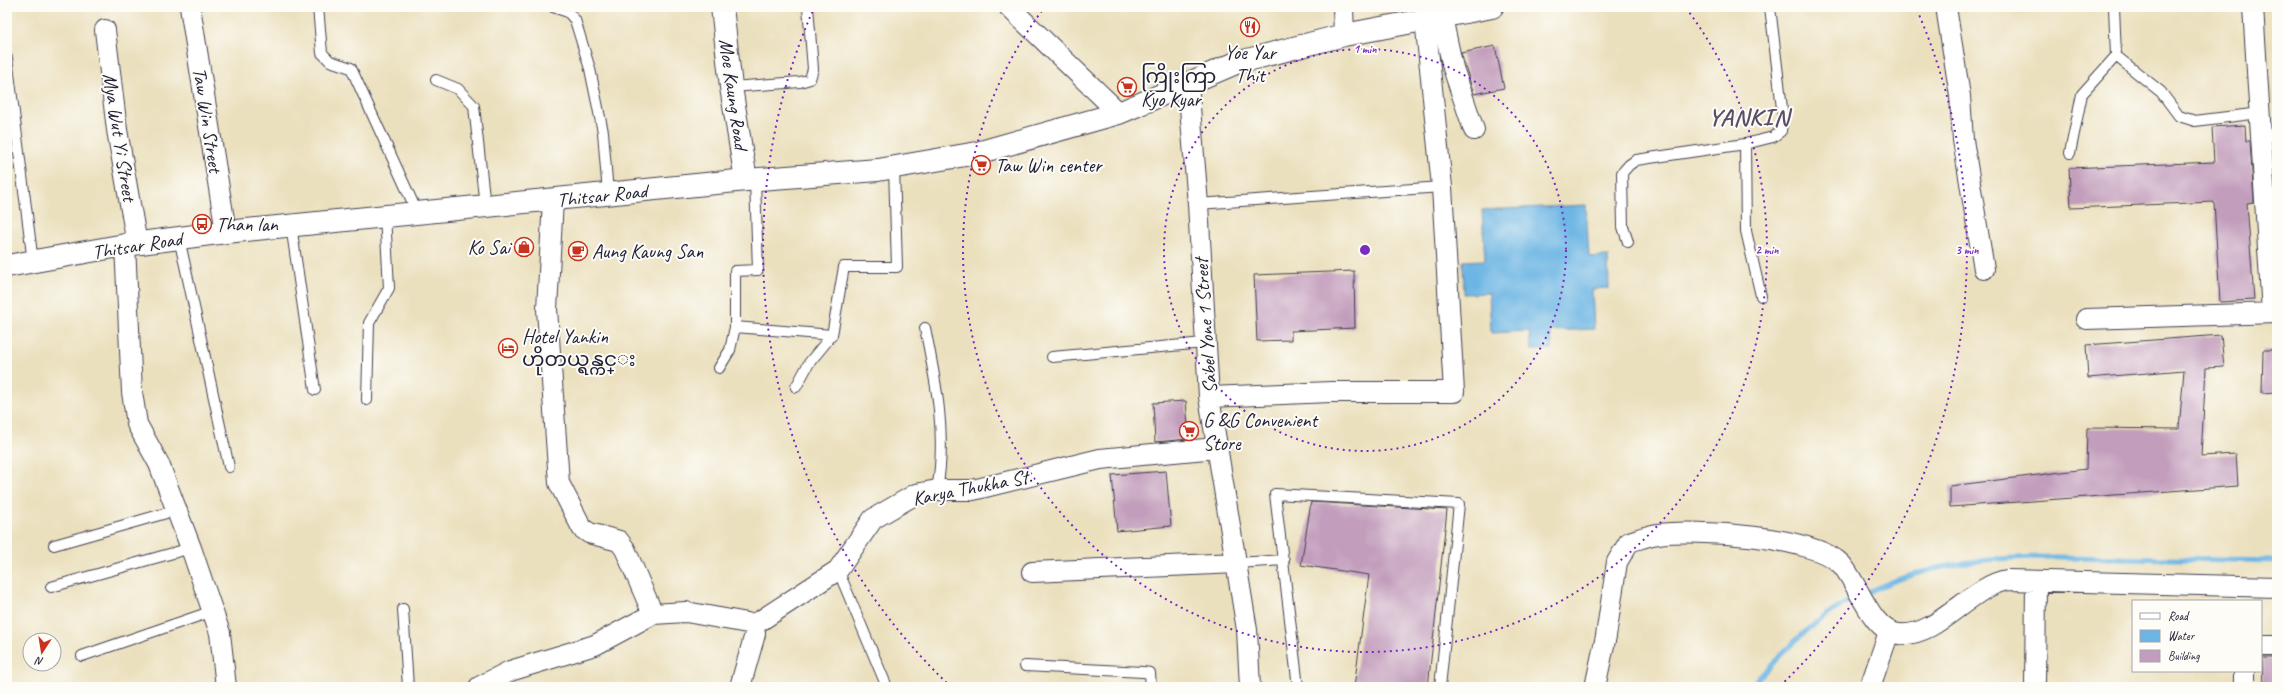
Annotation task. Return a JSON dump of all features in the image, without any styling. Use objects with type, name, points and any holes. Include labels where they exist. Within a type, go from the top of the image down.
[{"type":"main road","name":"Moe Kaung Road","points":[[722,7],[731,87],[750,180]]},
{"type":"main road","name":"Thitsar Road","points":[[7,266],[131,245],[226,232],[385,215],[894,167],[977,153],[1119,113],[1236,63],[1344,34],[1492,7]]},
{"type":"street","name":"Taw Win Street","points":[[190,7],[226,232]]},
{"type":"street","points":[[1009,7],[1119,113]]},
{"type":"street","points":[[1342,7],[1344,34]]},
{"type":"street","points":[[1946,7],[1960,96],[1963,140],[1984,269]]},
{"type":"street","points":[[2086,319],[2274,313],[2253,7]]},
{"type":"street","points":[[1433,18],[1453,68],[1474,130]]},
{"type":"street","points":[[1208,397],[1331,392],[1454,392],[1433,18]]},
{"type":"street","name":"Mya Wut Yi Street","points":[[105,30],[131,245],[132,392],[138,424],[159,464],[213,611],[220,633],[226,687]]},
{"type":"street","name":"Sabel Yone 1 Street","points":[[1188,83],[1198,204],[1204,343],[1208,397],[1247,630],[1250,687]]},
{"type":"street","points":[[553,200],[547,309],[559,483],[582,528],[589,533],[619,541],[625,549],[653,614]]},
{"type":"street","name":"Karya Thukha St.","points":[[753,624],[838,570],[873,519],[916,494],[937,490],[973,490],[1100,458],[1216,448]]},
{"type":"street","points":[[1595,687],[1606,636],[1617,562],[1629,542],[1657,534],[1697,532],[1780,541],[1814,548],[1840,564],[1871,614],[1889,632],[1899,634],[1912,634],[1939,621],[1995,582],[2036,582],[2243,594],[2277,586]]},
{"type":"street","points":[[1032,572],[1237,563]]},
{"type":"street","points":[[2036,582],[2036,687]]},
{"type":"street","points":[[479,687],[510,671],[595,645],[653,614],[686,612],[753,624],[754,634],[740,687]]},
{"type":"street","points":[[1870,687],[1889,632]]},
{"type":"street","points":[[2262,646],[2277,646]]},
{"type":"street","points":[[2244,672],[2244,687]]},
{"type":"lane","points":[[318,7],[322,53],[330,61],[351,68],[417,212]]},
{"type":"lane","points":[[553,7],[568,12],[575,20],[590,69],[603,132],[608,194]]},
{"type":"lane","points":[[731,87],[800,82],[810,79],[813,69],[808,7]]},
{"type":"lane","points":[[1628,242],[1623,227],[1622,173],[1629,165],[1636,160],[1745,144],[1773,137],[1781,130],[1783,117],[1770,7]]},
{"type":"lane","points":[[2070,153],[2082,94],[2116,56],[2114,7]]},
{"type":"lane","points":[[2116,56],[2161,92],[2179,116],[2186,120],[2194,121],[2260,113]]},
{"type":"lane","points":[[7,58],[33,262]]},
{"type":"lane","points":[[436,80],[458,89],[474,106],[486,206]]},
{"type":"lane","points":[[1745,144],[1746,231],[1761,296]]},
{"type":"lane","points":[[796,387],[809,363],[832,335],[844,267],[897,267],[894,167]]},
{"type":"lane","points":[[719,368],[730,350],[735,327],[735,271],[758,270],[750,180]]},
{"type":"lane","points":[[1198,204],[1442,187]]},
{"type":"lane","points":[[367,400],[369,323],[389,288],[385,215]]},
{"type":"lane","points":[[291,225],[315,390]]},
{"type":"lane","points":[[179,238],[229,467]]},
{"type":"lane","points":[[735,327],[832,335]]},
{"type":"lane","points":[[926,328],[939,402],[942,465],[937,490]]},
{"type":"lane","points":[[1052,357],[1204,343]]},
{"type":"lane","points":[[1298,687],[1275,494],[1459,504],[1440,687]]},
{"type":"lane","points":[[54,545],[177,510]]},
{"type":"lane","points":[[52,587],[191,548]]},
{"type":"lane","points":[[1237,563],[1284,560]]},
{"type":"lane","points":[[838,570],[887,687]]},
{"type":"lane","points":[[403,609],[408,687]]},
{"type":"lane","points":[[82,656],[213,611]]},
{"type":"lane","points":[[1025,666],[1150,673],[1152,679],[1151,687]]},
{"type":"water","points":[[1586,205],[1589,257],[1608,256],[1609,288],[1592,289],[1594,329],[1551,331],[1552,349],[1531,350],[1529,331],[1491,333],[1489,293],[1464,294],[1463,261],[1485,260],[1482,210]]},
{"type":"building","points":[[1495,46],[1504,88],[1474,94],[1461,53]]},
{"type":"building","points":[[2245,125],[2246,141],[2250,141],[2254,202],[2247,203],[2254,300],[2220,302],[2214,202],[2071,208],[2069,168],[2214,162],[2212,127]]},
{"type":"building","points":[[2273,140],[2277,140],[2277,201]]},
{"type":"building","points":[[1354,271],[1355,328],[1291,331],[1291,340],[1257,341],[1254,275]]},
{"type":"building","points":[[2221,335],[2224,367],[2206,368],[2201,456],[2236,454],[2238,486],[1950,507],[1950,486],[2086,469],[2087,428],[2179,429],[2184,370],[2088,378],[2086,345]]},
{"type":"building","points":[[2263,350],[2277,350],[2277,392],[2262,393]]},
{"type":"building","points":[[1186,401],[1189,439],[1155,442],[1153,403]]},
{"type":"building","points":[[1166,471],[1171,526],[1117,531],[1112,475]]},
{"type":"building","points":[[1311,502],[1447,510],[1428,687],[1354,687],[1369,575],[1301,565]]},
{"type":"building","points":[[2262,658],[2277,658],[2277,687],[2263,687]]},
{"type":"waterway","points":[[1864,594],[1895,581],[1926,571],[1957,564],[1989,560],[2086,557],[2277,561]]},
{"type":"waterway","points":[[1750,687],[1799,637],[1827,615],[1857,597]]},
{"type":"place","name":"Yoe Yar Thit","points":[[1250,27]]},
{"type":"place","name":"ကြိုးကြာ Kyo Kyar","points":[[1127,87]]},
{"type":"place","name":"Taw Win center","points":[[981,165]]},
{"type":"place","name":"Than lan","points":[[202,224]]},
{"type":"place","name":"Ko Sai","points":[[524,247]]},
{"type":"place","name":"Aung Kaung San","points":[[578,251]]},
{"type":"place","name":"Hotel Yankin ဟိုတယ္ရန္ကင္း","points":[[508,348]]},
{"type":"place","name":"G &G Convenient Store","points":[[1189,431]]},
{"type":"district","name":"YANKIN","points":[[1749,117]]}]
